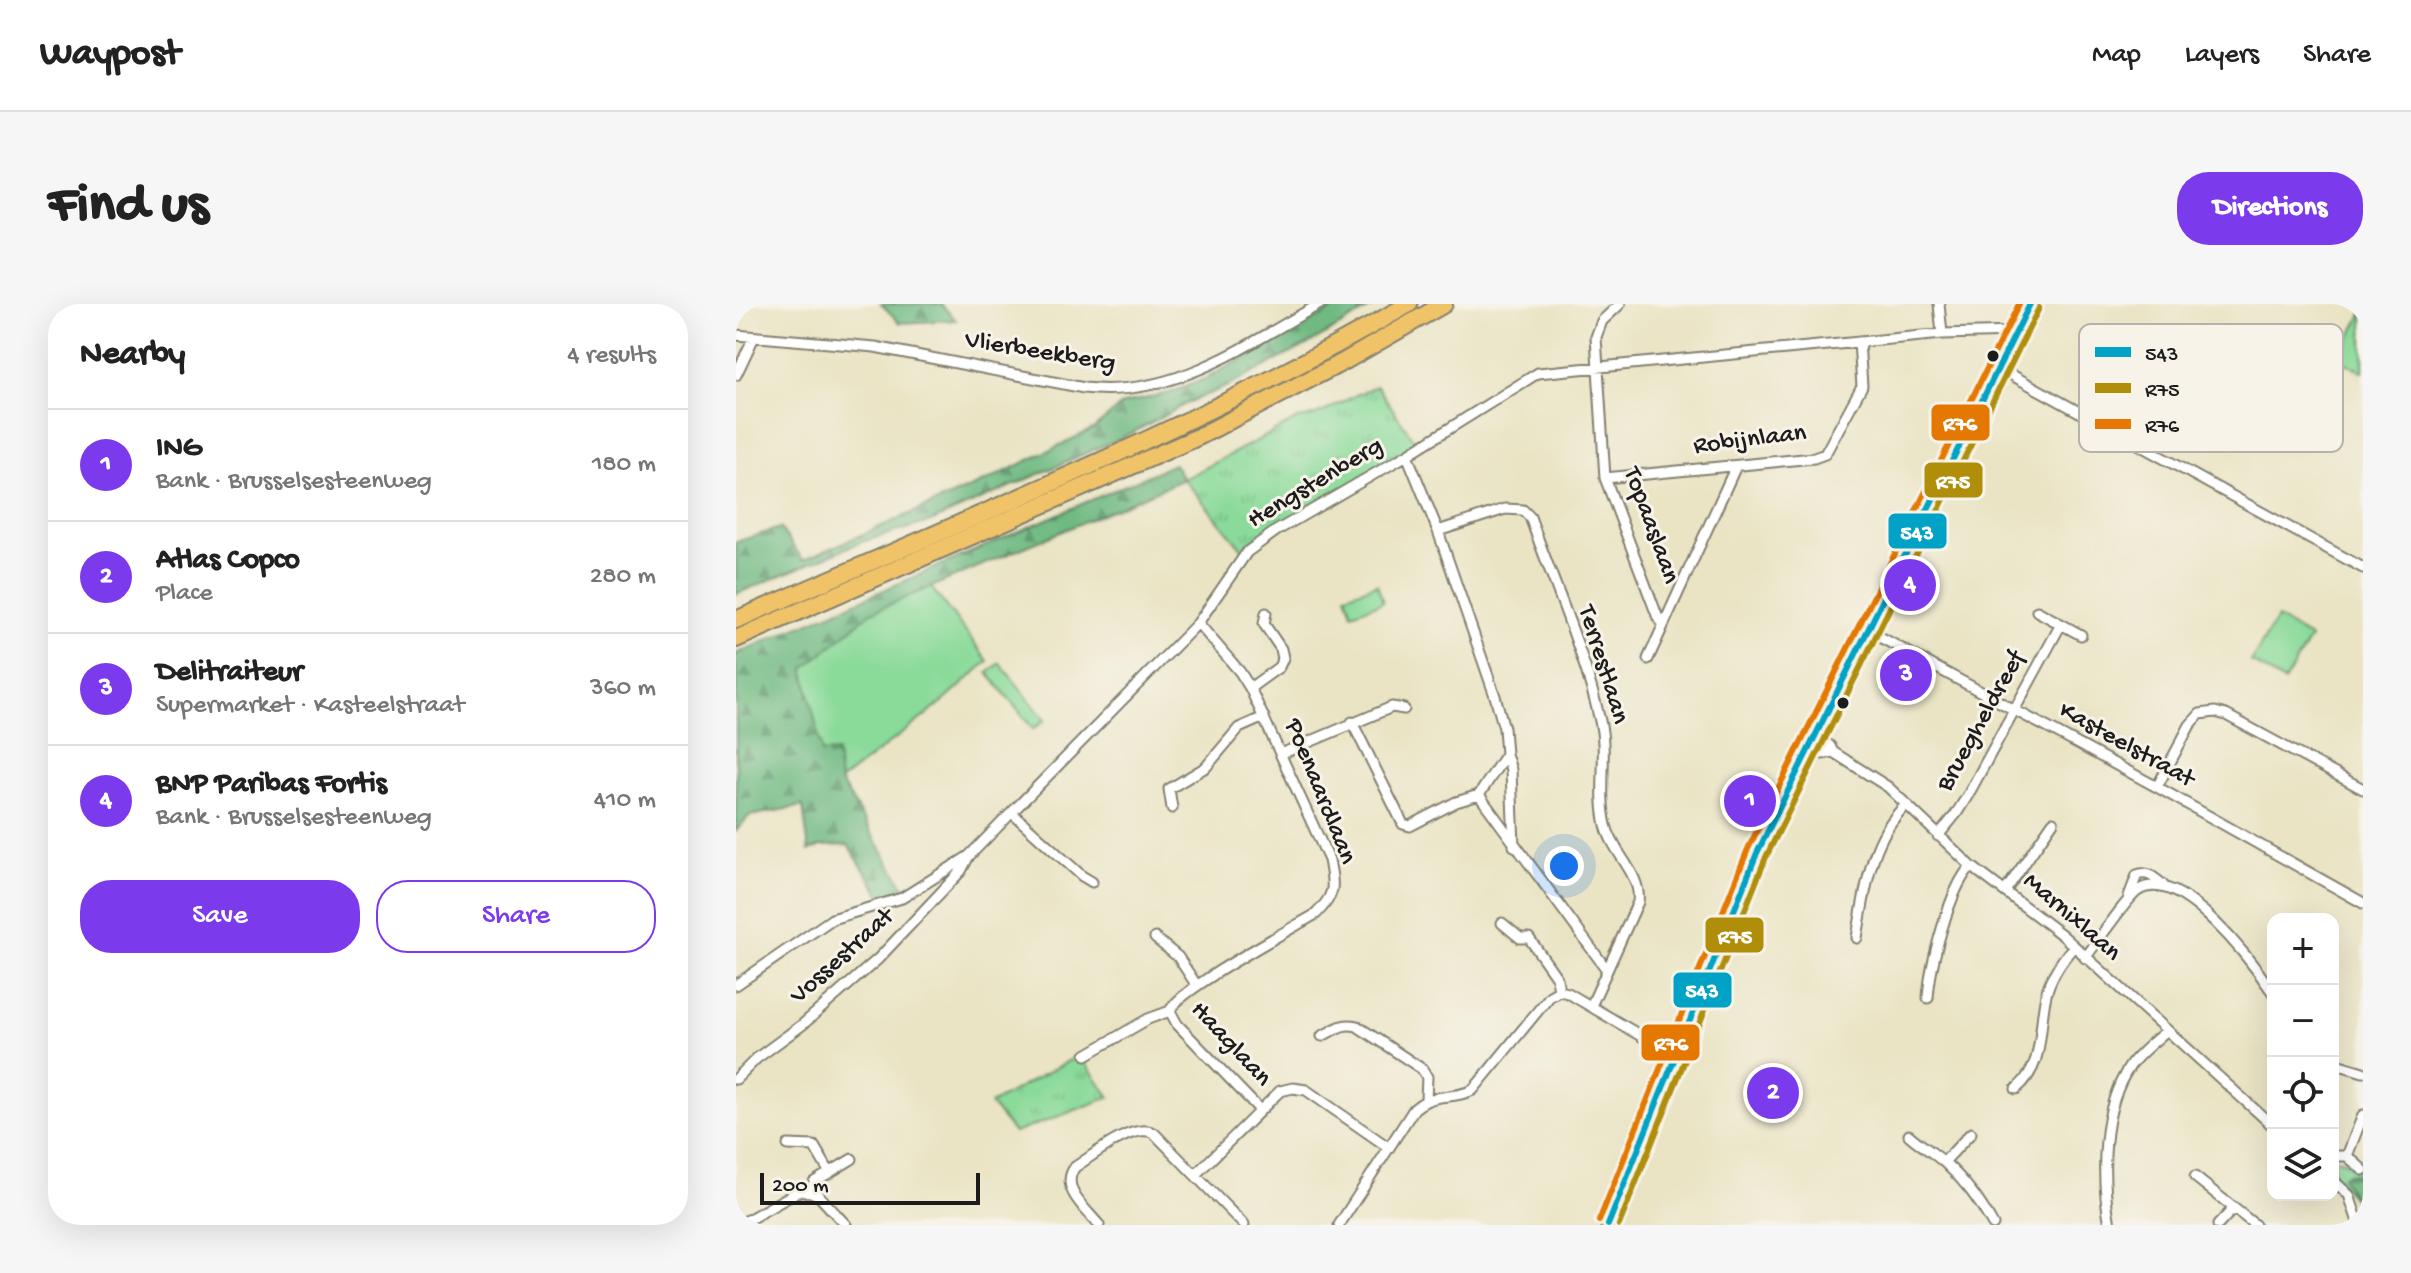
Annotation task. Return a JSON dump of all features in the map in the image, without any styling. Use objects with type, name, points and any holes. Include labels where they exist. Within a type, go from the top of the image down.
[{"type":"highway","points":[[736,620],[1191,420],[1336,346],[1409,304]]},
{"type":"highway","points":[[736,639],[1198,437],[1345,361],[1444,304]]},
{"type":"main road","points":[[1608,1225],[1757,853],[2030,304]]},
{"type":"street","name":"Vlierbeekberg","points":[[736,335],[875,347],[1084,388],[1112,390],[1188,376],[1320,304]]},
{"type":"street","name":"Topaaslaan","points":[[1620,304],[1602,321],[1596,337],[1605,478],[1658,618],[1664,624]]},
{"type":"street","points":[[1939,304],[1942,334]]},
{"type":"street","name":"Hengstenberg","points":[[736,985],[832,919],[902,898],[969,856],[1198,623],[1247,552],[1276,531],[1407,455],[1538,373],[1942,334],[2016,332]]},
{"type":"street","points":[[736,375],[754,337]]},
{"type":"street","name":"Robijnlaan","points":[[1605,478],[1814,458],[1825,454],[1862,386],[1859,342]]},
{"type":"street","points":[[1999,368],[2079,412]]},
{"type":"street","points":[[2152,452],[2363,568]]},
{"type":"street","points":[[1407,455],[1438,531],[1504,728],[1511,770],[1514,846]]},
{"type":"street","name":"Topaaslaan","points":[[1648,659],[1736,466]]},
{"type":"street","name":"Terrestlaan","points":[[1438,531],[1505,509],[1523,510],[1530,517],[1590,684],[1601,724],[1602,803],[1606,828],[1640,890],[1638,902],[1591,1006]]},
{"type":"street","name":"Topaaslaan","points":[[1654,606],[1674,603]]},
{"type":"street","points":[[2037,611],[2081,635]]},
{"type":"street","points":[[1250,688],[1279,667],[1283,658],[1281,649],[1264,624],[1266,613]]},
{"type":"street","name":"Poenaardlaan","points":[[1086,1055],[1148,1019],[1170,1011],[1172,1003],[1197,986],[1316,914],[1328,902],[1334,887],[1329,860],[1250,688],[1198,623]]},
{"type":"street","name":"Bruegheldreef","points":[[1938,836],[1968,795],[2060,626]]},
{"type":"street","name":"Kasteelstraat","points":[[1867,630],[2363,903]]},
{"type":"street","points":[[1281,754],[1392,707],[1404,709]]},
{"type":"street","points":[[2157,787],[2190,725],[2200,714],[2215,712],[2226,715],[2363,789]]},
{"type":"street","points":[[1172,808],[1169,789],[1206,767],[1239,728],[1264,717]]},
{"type":"street","points":[[1352,722],[1403,824],[1410,826],[1456,802],[1479,795],[1506,754]]},
{"type":"street","name":"Marnixlaan","points":[[1812,740],[1822,754],[1833,752]]},
{"type":"street","name":"Marnixlaan","points":[[1812,740],[1830,746],[1833,752],[1888,787],[1971,866],[2006,890],[2074,946],[2267,1121]]},
{"type":"street","points":[[1479,795],[1607,970]]},
{"type":"street","points":[[1857,938],[1867,877],[1877,848],[1894,816],[1905,806]]},
{"type":"street","points":[[1012,813],[1092,882]]},
{"type":"street","points":[[2006,890],[2053,822]]},
{"type":"street","name":"Vossestraat","points":[[736,1079],[757,1058],[802,1025],[878,959],[961,871],[969,856]]},
{"type":"street","points":[[1928,998],[1932,968],[1944,925],[1962,875],[1971,866]]},
{"type":"street","points":[[2085,958],[2128,898],[2151,885],[2166,887],[2188,900],[2224,930],[2268,985]]},
{"type":"street","points":[[1502,923],[1520,938],[1529,938],[1557,978],[1559,991]]},
{"type":"street","points":[[1155,938],[1178,957],[1197,986]]},
{"type":"street","points":[[2016,1089],[2029,1078],[2036,1058],[2046,993],[2055,970],[2074,946]]},
{"type":"street","points":[[1339,1225],[1414,1109],[1426,1099],[1458,1096],[1473,1090],[1550,996],[1559,991],[1568,993],[1675,1056]]},
{"type":"street","name":"Haaglaan","points":[[1170,1011],[1177,1024],[1259,1109]]},
{"type":"street","points":[[1322,1036],[1339,1026],[1357,1026],[1422,1069],[1427,1077],[1426,1099]]},
{"type":"street","points":[[2110,1225],[2104,1178],[2105,1149],[2113,1105],[2131,1065],[2166,1031]]},
{"type":"street","points":[[2339,1065],[2363,1072]]},
{"type":"street","points":[[1195,1175],[1259,1109],[1280,1091],[1293,1088],[1306,1090],[1388,1147]]},
{"type":"street","points":[[2347,1156],[2363,1115]]},
{"type":"street","points":[[1099,1225],[1073,1193],[1069,1179],[1071,1172],[1133,1131],[1147,1130],[1154,1133],[1244,1225]]},
{"type":"street","points":[[1944,1162],[1971,1133]]},
{"type":"street","points":[[1909,1135],[1944,1162],[1980,1201],[1993,1225]]},
{"type":"street","points":[[788,1145],[814,1146],[830,1173]]},
{"type":"street","points":[[2339,1156],[2347,1156],[2363,1170]]},
{"type":"street","points":[[811,1192],[814,1182],[852,1159]]},
{"type":"street","points":[[2195,1177],[2255,1225]]},
{"type":"street","points":[[2339,1186],[2349,1195],[2359,1225]]},
{"type":"street","points":[[739,1225],[799,1191],[818,1195],[846,1225]]},
{"type":"street","points":[[2218,1225],[2233,1209]]},
{"type":"green space","points":[[881,304],[941,304],[956,320],[900,323]]},
{"type":"green space","points":[[1343,304],[1378,304],[1230,385],[1189,402],[1132,433],[930,522],[861,542],[736,594],[736,542],[780,528],[803,560],[984,482],[1093,429],[1123,404],[1172,392],[1207,378]]},
{"type":"green space","points":[[2363,312],[2363,372],[2343,362],[2343,352]]},
{"type":"green space","points":[[1377,386],[1418,446],[1244,551],[1184,479],[1298,419],[1318,414]]},
{"type":"green space","points":[[1174,464],[1184,479],[870,613],[822,753],[837,751],[840,781],[906,890],[884,900],[848,845],[821,846],[809,851],[803,806],[749,816],[736,831],[736,654]]},
{"type":"green space","points":[[1377,584],[1383,602],[1352,613],[1346,595]]},
{"type":"green space","points":[[931,587],[988,661],[943,702],[840,781],[837,752],[822,753],[804,669],[870,613]]},
{"type":"green space","points":[[2277,618],[2310,638],[2284,682],[2251,662]]},
{"type":"green space","points":[[1000,663],[1045,720],[1033,729],[988,673]]},
{"type":"green space","points":[[1079,1055],[1110,1097],[1014,1133],[990,1104]]},
{"type":"green space","points":[[2339,1160],[2347,1162],[2363,1177],[2363,1206],[2339,1181]]},
{"type":"green space","points":[[2348,1173],[2363,1182],[2363,1206],[2357,1203],[2342,1177]]},
{"type":"transit line","name":"R76","points":[[1599,1221],[1748,849],[2019,304]]},
{"type":"transit line","name":"543","points":[[1608,1225],[1757,853],[2030,304]]},
{"type":"transit line","name":"R75","points":[[1619,1225],[1766,857],[2039,308]]},
{"type":"place","name":"BNP Paribas Fortis","points":[[1910,585]]},
{"type":"place","name":"Delitraiteur","points":[[1906,675]]},
{"type":"place","name":"ING","points":[[1750,801]]},
{"type":"place","name":"Atlas Copco","points":[[1773,1093]]}]
